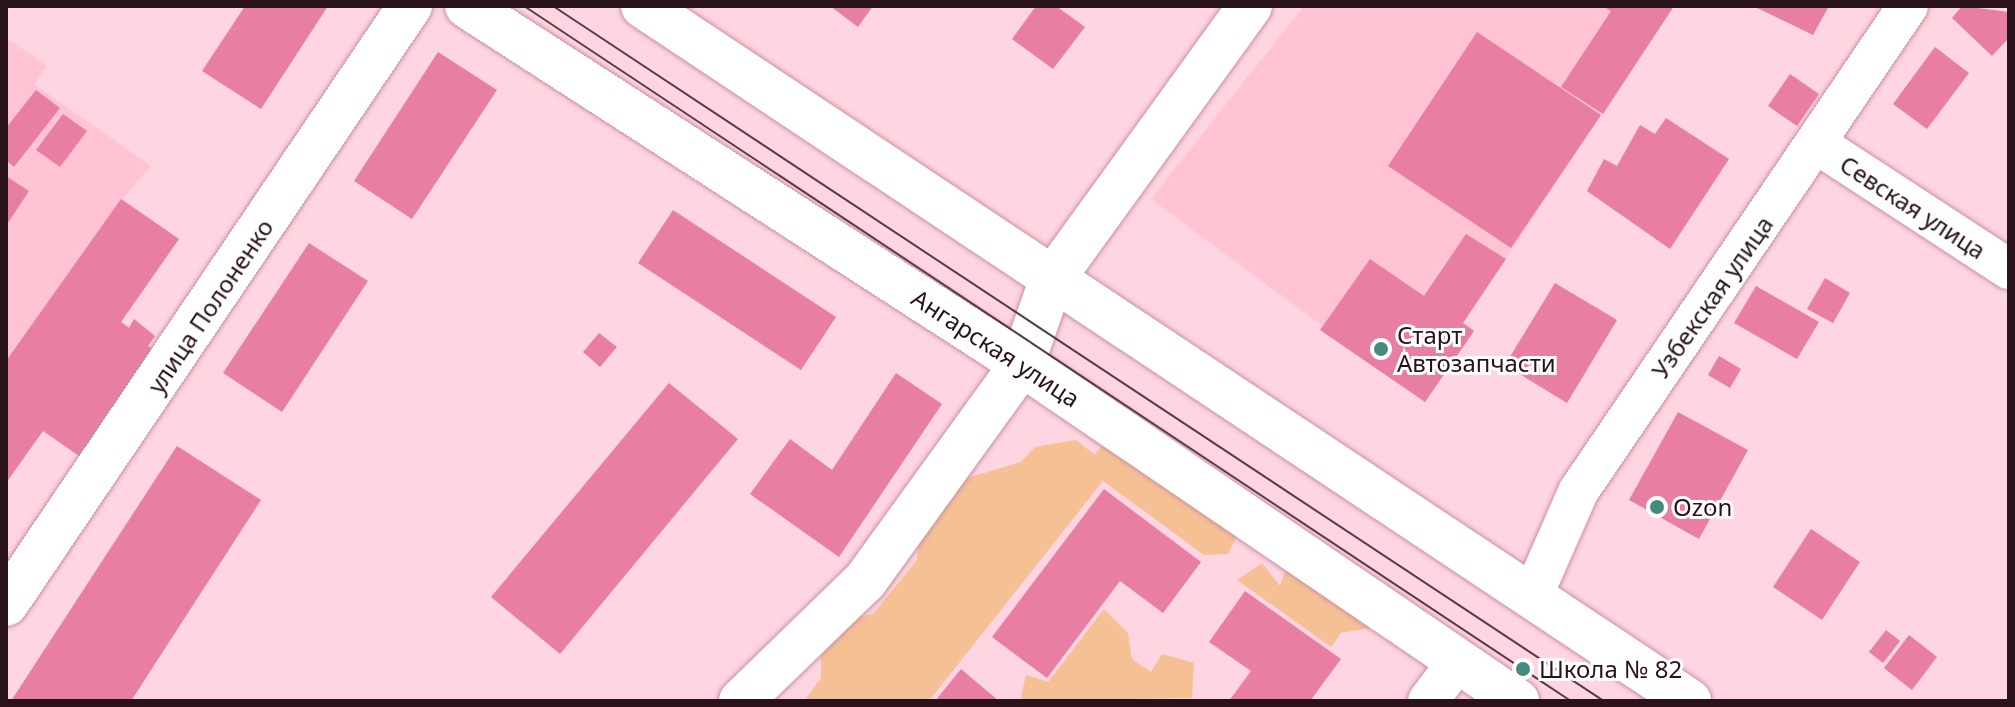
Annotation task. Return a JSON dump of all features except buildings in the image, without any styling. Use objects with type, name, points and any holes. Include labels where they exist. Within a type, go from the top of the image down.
[{"type":"main road","name":"улица Полоненко","points":[[6,604],[410,6]]},
{"type":"main road","name":"Ангарская улица","points":[[467,6],[1022,364],[1517,701]]},
{"type":"main road","points":[[643,6],[1051,281],[1689,701]]},
{"type":"main road","points":[[741,701],[865,581],[1022,364],[1051,281],[1250,6]]},
{"type":"street","name":"Узбекская улица","points":[[1532,597],[1578,492],[1908,6]]},
{"type":"street","name":"Севская улица","points":[[1817,144],[2009,269]]},
{"type":"street","points":[[1428,701],[1458,661]]},
{"type":"shaded area","points":[[1304,6],[1674,6],[1463,323],[1474,331],[1425,402],[1151,199]]},
{"type":"shaded area","points":[[6,38],[47,66],[34,84],[151,166],[122,199],[179,239],[121,322],[129,327],[134,319],[155,336],[82,458],[43,431],[6,483]]},
{"type":"shaded area","points":[[1109,435],[1244,523],[1228,554],[1204,555],[1103,481],[929,701],[804,701],[821,678],[821,654],[847,619],[873,614],[917,560],[919,534],[957,481],[1021,462],[1035,447],[1076,440],[1095,455]]},
{"type":"shaded area","points":[[1290,557],[1388,625],[1341,633],[1331,647],[1237,580],[1262,563],[1280,586]]},
{"type":"shaded area","points":[[1104,609],[1128,633],[1132,659],[1151,672],[1162,654],[1194,663],[1192,698],[1020,701],[1026,675],[1048,682]]},
{"type":"tram line","points":[[524,6],[1571,701]]},
{"type":"tram line","points":[[553,6],[1604,701]]},
{"type":"place","name":"Старт Автозапчасти","points":[[1381,349]]},
{"type":"place","name":"Ozon","points":[[1657,507]]},
{"type":"place","name":"Школа № 82","points":[[1523,669]]}]
